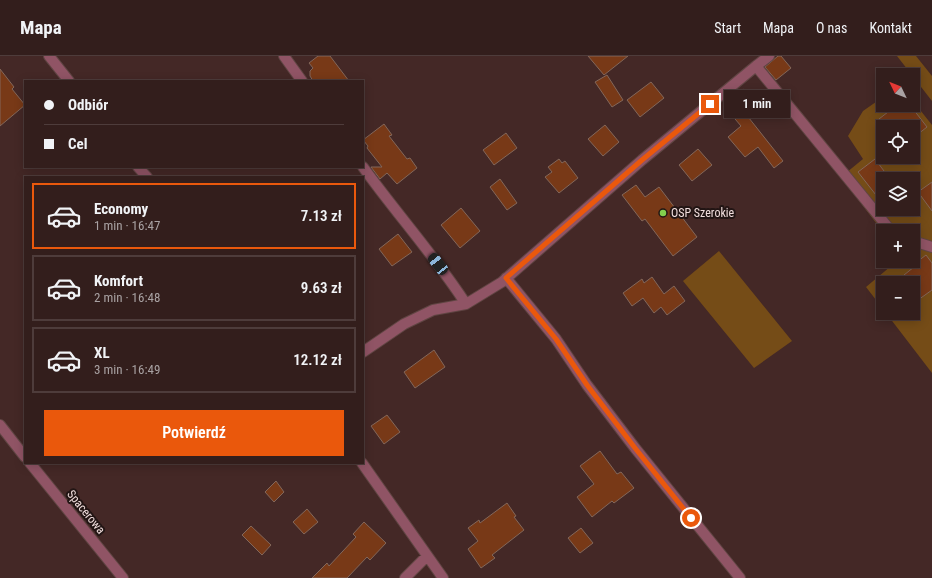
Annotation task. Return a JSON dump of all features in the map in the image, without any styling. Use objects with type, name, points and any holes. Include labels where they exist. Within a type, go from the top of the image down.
[{"type":"street","points":[[49,56],[68,80]]},
{"type":"street","points":[[284,56],[301,80]]},
{"type":"street","points":[[364,351],[410,321],[433,310],[466,304],[506,278],[642,160],[769,56]]},
{"type":"street","points":[[756,66],[885,224]]},
{"type":"street","points":[[139,168],[145,176]]},
{"type":"street","points":[[364,168],[454,286],[466,304]]},
{"type":"street","points":[[920,244],[932,248]]},
{"type":"street","points":[[506,278],[556,339],[587,385],[635,448],[740,578]]},
{"type":"street","points":[[0,425],[24,456]]},
{"type":"street","name":"Spacerowa","points":[[31,464],[123,578]]},
{"type":"street","points":[[363,464],[443,578]]},
{"type":"street","points":[[405,578],[427,556]]},
{"type":"shaded area","points":[[897,56],[916,56],[932,76],[932,101],[920,86],[920,68],[906,68]]},
{"type":"shaded area","points":[[876,102],[876,112],[920,112],[920,110],[932,125],[932,373],[891,320],[920,320],[920,276],[879,276],[889,268],[920,268],[920,224],[877,224],[841,177],[863,159],[848,136],[863,111]]},
{"type":"shaded area","points":[[719,251],[792,341],[754,368],[683,281]]},
{"type":"shaded area","points":[[876,279],[876,300],[866,287]]},
{"type":"building","points":[[318,56],[330,56],[348,80],[312,80],[310,76],[310,71],[313,68],[309,63]]},
{"type":"building","points":[[588,56],[628,56],[604,75]]},
{"type":"building","points":[[778,56],[781,56],[791,68],[776,80],[765,67]]},
{"type":"building","points":[[0,69],[14,87],[12,89],[24,104],[24,106],[0,126]]},
{"type":"building","points":[[607,75],[623,100],[612,107],[595,82]]},
{"type":"building","points":[[651,82],[664,98],[640,117],[627,100]]},
{"type":"building","points":[[744,89],[752,98],[750,99],[755,105],[745,113],[783,161],[774,168],[758,147],[745,157],[728,137],[741,126],[724,106]]},
{"type":"building","points":[[888,112],[915,112],[927,127],[920,132],[920,120],[879,119]]},
{"type":"building","points":[[384,124],[392,135],[389,136],[407,159],[410,158],[417,168],[397,184],[387,173],[380,179],[371,167],[382,167],[367,148],[368,146],[364,139]]},
{"type":"building","points":[[605,125],[619,142],[603,156],[588,139]]},
{"type":"building","points":[[506,133],[517,148],[494,165],[483,150]]},
{"type":"building","points":[[698,149],[712,165],[692,181],[679,165]]},
{"type":"building","points":[[559,159],[562,163],[565,161],[578,178],[559,193],[545,177],[552,172],[548,167]]},
{"type":"building","points":[[875,159],[876,164],[879,164],[885,172],[876,172],[876,195],[858,172]]},
{"type":"building","points":[[500,179],[517,203],[507,210],[490,187]]},
{"type":"building","points":[[932,182],[932,211],[920,195],[920,191]]},
{"type":"building","points":[[636,185],[645,197],[659,187],[697,237],[673,256],[645,219],[642,221],[622,195]]},
{"type":"building","points":[[461,208],[480,231],[460,248],[441,225]]},
{"type":"building","points":[[398,234],[412,252],[392,266],[379,249]]},
{"type":"building","points":[[926,255],[932,263],[932,290],[920,299],[920,276],[904,275],[913,268],[920,268],[920,260]]},
{"type":"building","points":[[652,277],[664,294],[674,286],[685,301],[667,315],[661,307],[654,313],[643,298],[632,306],[623,293],[642,279],[644,283]]},
{"type":"building","points":[[434,350],[445,367],[415,388],[404,372]]},
{"type":"building","points":[[387,415],[400,432],[384,444],[371,426]]},
{"type":"building","points":[[600,451],[617,474],[621,472],[634,488],[614,503],[612,501],[592,517],[577,497],[594,484],[580,466]]},
{"type":"building","points":[[276,481],[284,492],[274,502],[265,492]]},
{"type":"building","points":[[507,503],[516,516],[514,517],[524,530],[492,555],[495,558],[481,568],[468,549],[478,541],[468,528],[479,520],[480,523]]},
{"type":"building","points":[[307,509],[318,522],[304,534],[293,522]]},
{"type":"building","points":[[364,522],[386,543],[370,560],[367,557],[347,578],[312,578],[327,563],[329,566],[356,537],[353,534]]},
{"type":"building","points":[[251,526],[271,545],[262,555],[242,535]]},
{"type":"building","points":[[581,528],[593,543],[580,553],[568,538]]},
{"type":"place","name":"OSP Szerokie","points":[[663,213]]},
{"type":"route","points":[[691,518],[587,385],[556,339],[506,278],[642,160],[710,104]]}]
